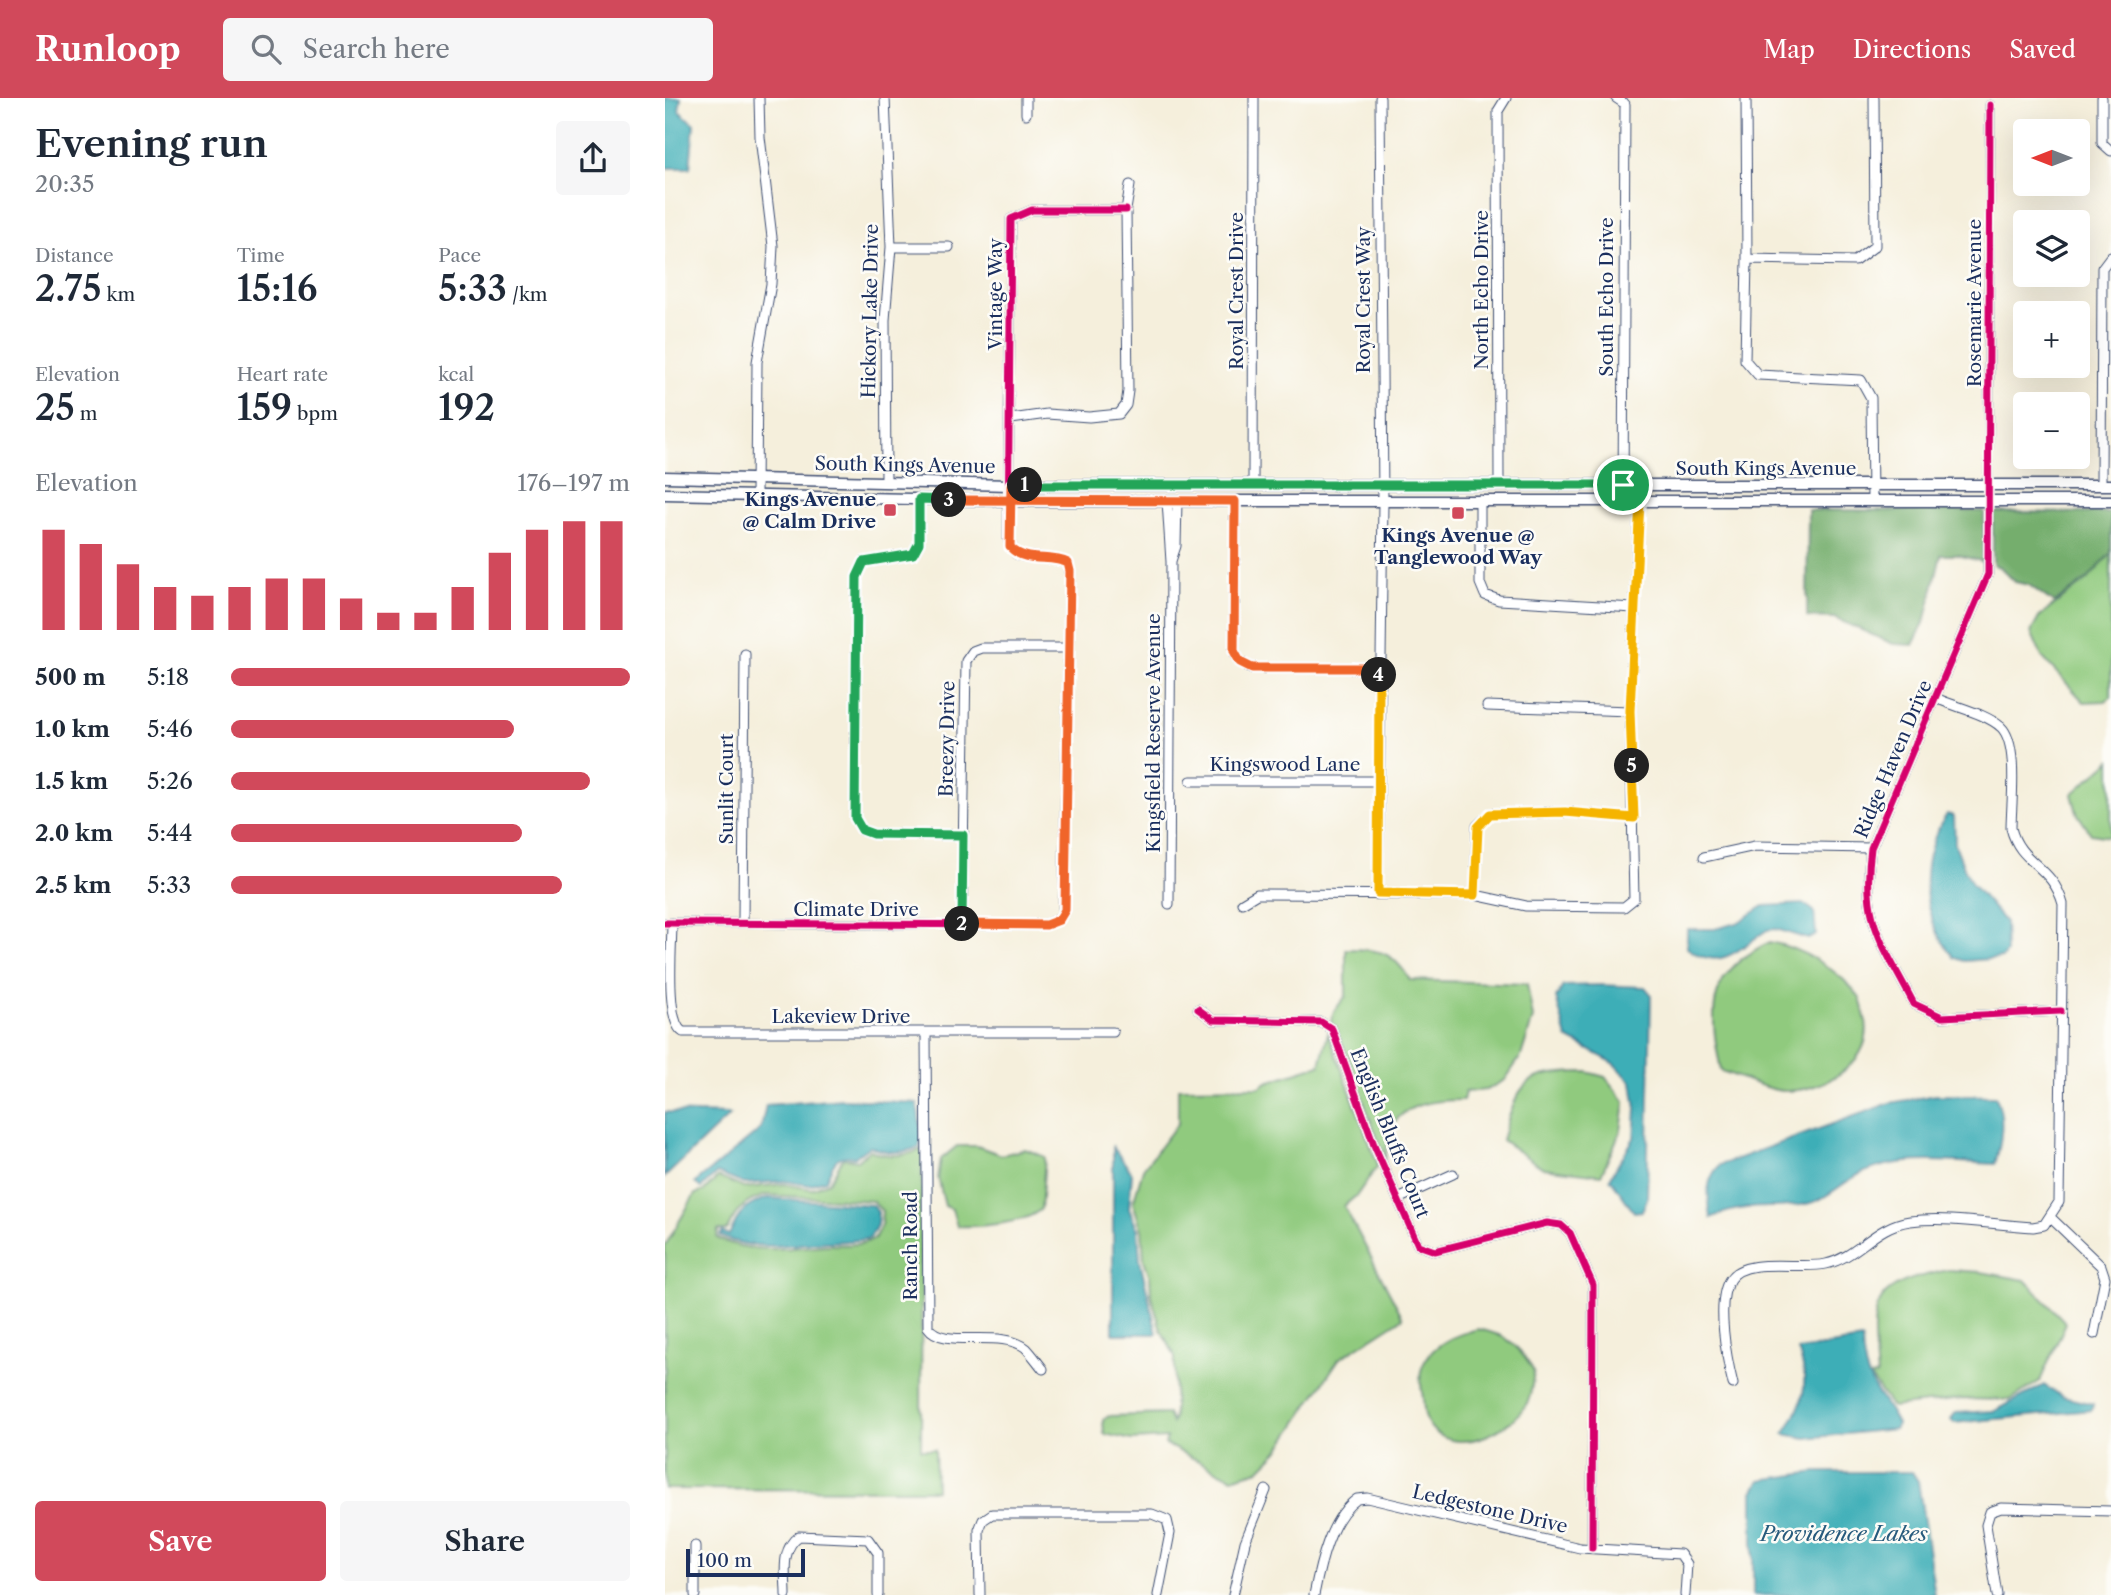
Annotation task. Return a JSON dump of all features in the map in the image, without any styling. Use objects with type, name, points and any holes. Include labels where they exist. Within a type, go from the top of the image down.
[{"type":"main road","name":"South Kings Avenue","points":[[665,477],[1011,485],[2106,485]]},
{"type":"main road","points":[[1749,485],[1749,500]]},
{"type":"main road","name":"South Kings Avenue","points":[[665,494],[1009,501],[2111,501]]},
{"type":"street","points":[[756,496],[757,362],[771,284],[772,247],[759,136],[759,98]]},
{"type":"street","name":"Hickory Lake Drive","points":[[885,98],[891,247],[885,320],[886,482]]},
{"type":"street","points":[[1026,98],[1026,114]]},
{"type":"street","name":"Royal Crest Drive","points":[[1253,485],[1254,98]]},
{"type":"street","name":"Royal Crest Way","points":[[1378,893],[1383,501],[1380,98]]},
{"type":"street","name":"North Echo Drive","points":[[1499,485],[1498,111],[1506,98]]},
{"type":"street","name":"South Echo Drive","points":[[1616,98],[1625,104],[1623,500]]},
{"type":"street","points":[[1746,98],[1745,360],[1758,375],[1861,380],[1871,398],[1873,500]]},
{"type":"street","points":[[1747,260],[1855,261],[1875,247],[1874,98]]},
{"type":"street","points":[[2102,98],[2102,143],[2111,151]]},
{"type":"street","name":"Rosemarie Avenue","points":[[1989,500],[1990,106]]},
{"type":"street","points":[[1011,419],[1047,414],[1108,416],[1119,414],[1126,405],[1126,210],[1130,185]]},
{"type":"street","name":"Vintage Way","points":[[1011,485],[1011,219],[1032,210],[1126,210]]},
{"type":"street","points":[[891,247],[949,247]]},
{"type":"street","points":[[2106,485],[2102,268],[2111,256]]},
{"type":"street","name":"Climate Drive","points":[[669,923],[1046,925],[1063,915],[1068,563],[1016,554],[1008,540],[1011,485]]},
{"type":"street","points":[[1242,903],[1257,894],[1378,893],[1475,895],[1526,906],[1624,907],[1634,900],[1630,711],[1640,485]]},
{"type":"street","points":[[919,499],[919,543],[913,554],[874,558],[864,562],[857,577],[855,818],[862,830],[873,834],[963,835]]},
{"type":"street","points":[[1480,500],[1480,583],[1485,595],[1499,600],[1634,608]]},
{"type":"street","name":"Ridge Haven Drive","points":[[1989,500],[1988,575],[1871,848],[1867,896],[1873,926],[1914,1004],[1941,1017],[2061,1011]]},
{"type":"street","name":"Kingsfield Reserve Avenue","points":[[1169,904],[1172,501]]},
{"type":"street","points":[[1235,501],[1234,651],[1240,662],[1252,668],[1379,668]]},
{"type":"street","name":"Breezy Drive","points":[[962,925],[966,661],[973,651],[981,648],[1068,649]]},
{"type":"street","name":"Sunlit Court","points":[[743,923],[745,654]]},
{"type":"street","points":[[1733,1384],[1724,1351],[1725,1295],[1728,1282],[1736,1272],[1751,1266],[1828,1264],[1878,1231],[1910,1221],[2033,1227],[2044,1225],[2059,1202],[2063,904],[2050,876],[2025,855],[2013,839],[2010,742],[2001,728],[1994,723],[1936,698]]},
{"type":"street","points":[[1487,706],[1630,711]]},
{"type":"street","name":"Kingswood Lane","points":[[1191,781],[1378,781]]},
{"type":"street","points":[[1475,895],[1478,827],[1483,817],[1502,813],[1565,812],[1634,818]]},
{"type":"street","points":[[1705,857],[1755,846],[1871,848]]},
{"type":"street","points":[[665,1031],[676,1026],[671,1016],[668,996],[669,923]]},
{"type":"street","name":"English Bluffs Court","points":[[1198,1009],[1213,1020],[1321,1022],[1332,1029],[1374,1145],[1419,1245],[1426,1250],[1434,1251],[1547,1223],[1560,1225],[1570,1233],[1593,1285],[1592,1548]]},
{"type":"street","name":"Lakeview Drive","points":[[676,1026],[691,1033],[1114,1032]]},
{"type":"street","name":"Ranch Road","points":[[926,1034],[927,1327],[932,1333],[943,1337],[1002,1338],[1025,1347],[1043,1369]]},
{"type":"street","points":[[1398,1199],[1453,1174]]},
{"type":"street","points":[[2051,1218],[2101,1266],[2105,1278],[2094,1335]]},
{"type":"street","points":[[1233,1595],[1245,1542],[1266,1490]]},
{"type":"street","name":"Ledgestone Drive","points":[[1314,1595],[1330,1541],[1342,1514],[1357,1499],[1580,1548],[1680,1554],[1686,1564],[1685,1595]]},
{"type":"street","points":[[1997,1595],[1986,1525],[1990,1512],[2001,1507],[2111,1511]]},
{"type":"street","points":[[980,1595],[979,1530],[983,1520],[992,1514],[1152,1514],[1167,1520],[1170,1533],[1159,1595]]},
{"type":"street","points":[[786,1595],[786,1549],[792,1541],[799,1536],[853,1536],[868,1539],[878,1553],[878,1595]]},
{"type":"street","points":[[695,1546],[695,1595]]},
{"type":"green space","points":[[1808,510],[1984,511],[1984,562],[1958,555],[1941,555],[1926,619],[1913,645],[1893,644],[1834,618],[1807,617]]},
{"type":"green space","points":[[1993,512],[2111,513],[2111,553],[2088,579],[2054,603],[2029,585],[2015,582],[2000,567],[1993,565]]},
{"type":"green space","points":[[2111,553],[2111,697],[2105,701],[2084,702],[2042,657],[2031,632],[2040,616],[2088,579]]},
{"type":"green space","points":[[2111,760],[2111,837],[2091,834],[2077,813],[2072,794]]},
{"type":"green space","points":[[1770,942],[1794,949],[1831,969],[1851,987],[1862,1004],[1867,1033],[1863,1047],[1845,1070],[1817,1085],[1780,1091],[1721,1071],[1714,1011],[1723,979],[1749,953]]},
{"type":"green space","points":[[1346,949],[1376,951],[1391,957],[1410,980],[1527,984],[1533,1018],[1521,1056],[1505,1080],[1486,1090],[1465,1092],[1463,1100],[1424,1104],[1406,1112],[1390,1130],[1385,1159],[1344,1048],[1331,1023],[1334,1011],[1346,996]]},
{"type":"green space","points":[[1328,1033],[1378,1165],[1357,1195],[1344,1206],[1403,1318],[1339,1359],[1278,1451],[1259,1470],[1232,1478],[1165,1444],[1167,1438],[1132,1440],[1104,1434],[1103,1420],[1108,1416],[1168,1414],[1172,1423],[1174,1417],[1175,1356],[1161,1330],[1151,1295],[1150,1277],[1144,1260],[1142,1230],[1133,1203],[1143,1169],[1178,1123],[1178,1088],[1260,1087],[1267,1082],[1320,1065]]},
{"type":"green space","points":[[1587,1072],[1605,1077],[1625,1102],[1621,1130],[1601,1175],[1543,1168],[1502,1140],[1514,1103],[1528,1083],[1550,1074]]},
{"type":"green space","points":[[957,1146],[977,1146],[1002,1155],[1025,1149],[1045,1157],[1041,1209],[1013,1221],[957,1226],[952,1209],[945,1206],[938,1178],[941,1159]]},
{"type":"green space","points":[[922,1149],[921,1449],[935,1449],[936,1490],[665,1489],[665,1246],[695,1194],[704,1191],[718,1177],[744,1188],[784,1184],[811,1189],[829,1182],[843,1158],[857,1160],[870,1150],[890,1155]],"holes":[[[766,1195],[872,1201],[882,1211],[881,1225],[874,1239],[862,1243],[771,1249],[744,1247],[717,1238],[718,1230],[727,1230],[742,1207]]]},
{"type":"green space","points":[[1949,1270],[1981,1272],[2025,1280],[2066,1323],[2040,1381],[2010,1400],[1963,1399],[1892,1407],[1870,1377],[1877,1376],[1874,1330],[1880,1300],[1889,1290],[1903,1282]]},
{"type":"green space","points":[[1478,1329],[1505,1338],[1523,1355],[1534,1372],[1530,1396],[1520,1413],[1498,1430],[1472,1440],[1446,1438],[1431,1428],[1424,1412],[1421,1371],[1436,1348],[1460,1334]]},
{"type":"water","points":[[665,98],[681,98],[679,111],[694,124],[690,168],[665,168]]},
{"type":"water","points":[[1947,814],[1954,816],[1955,844],[1972,884],[2005,922],[2006,953],[2002,958],[1964,961],[1955,958],[1934,924],[1928,906],[1927,869],[1930,850]]},
{"type":"water","points":[[1804,904],[1814,911],[1816,935],[1808,939],[1776,929],[1767,930],[1738,951],[1719,958],[1699,955],[1687,948],[1687,929],[1714,929],[1737,923],[1764,906]]},
{"type":"water","points":[[1563,986],[1645,987],[1651,994],[1647,1199],[1642,1211],[1634,1212],[1610,1178],[1634,1138],[1636,1109],[1632,1082],[1612,1062],[1567,1038],[1556,998]]},
{"type":"water","points":[[1936,1095],[1995,1096],[2000,1111],[2001,1138],[1995,1164],[1927,1161],[1878,1167],[1862,1173],[1814,1202],[1794,1206],[1747,1208],[1711,1218],[1709,1183],[1720,1165],[1890,1103]]},
{"type":"water","points":[[843,1099],[917,1103],[922,1137],[919,1147],[895,1152],[870,1146],[855,1157],[839,1158],[833,1164],[826,1180],[809,1185],[784,1181],[744,1184],[717,1173],[701,1188],[695,1183],[761,1128],[766,1105]]},
{"type":"water","points":[[665,1112],[728,1114],[730,1115],[665,1177]]},
{"type":"water","points":[[1113,1147],[1132,1173],[1129,1208],[1138,1230],[1140,1260],[1157,1334],[1113,1334]]},
{"type":"water","points":[[767,1198],[872,1205],[878,1212],[877,1225],[870,1238],[854,1241],[759,1245],[720,1236],[722,1232],[729,1235],[739,1216],[748,1207]]},
{"type":"water","points":[[1862,1340],[1865,1367],[1897,1424],[1894,1429],[1806,1438],[1784,1434],[1796,1414],[1803,1394],[1804,1373],[1798,1350]]},
{"type":"water","points":[[2044,1385],[2063,1397],[2093,1404],[2092,1410],[1954,1423],[1951,1420],[1955,1413],[1995,1411]]},
{"type":"water","name":"Providence Lakes","points":[[1816,1472],[1912,1472],[1918,1481],[1935,1595],[1753,1595],[1753,1492],[1760,1480]]},
{"type":"cycle path","points":[[1990,105],[1988,574],[1871,848],[1869,895],[1872,914],[1884,947],[1914,1004],[1942,1017],[2061,1011]]},
{"type":"cycle path","points":[[665,923],[1046,925],[1063,915],[1070,571],[1068,563],[1062,561],[1016,554],[1008,539],[1011,219],[1032,210],[1126,210]]},
{"type":"cycle path","points":[[1198,1009],[1213,1020],[1321,1022],[1332,1029],[1374,1145],[1418,1245],[1435,1251],[1547,1223],[1561,1225],[1570,1233],[1593,1285],[1592,1548]]},
{"type":"place","name":"Kings Avenue @ Calm Drive","points":[[890,510]]},
{"type":"place","name":"Kings Avenue @ Tanglewood Way","points":[[1458,513]]},
{"type":"route","points":[[1623,485],[1011,485],[1009,501],[1008,540],[1010,547],[1016,554],[1027,558],[1060,559],[1068,563],[1070,571],[1063,915],[1059,920],[1046,925],[962,925],[963,835],[873,834],[862,830],[855,818],[857,577],[864,562],[874,558],[913,554],[919,543],[919,499],[1009,501],[1235,501],[1236,658],[1252,668],[1379,668],[1378,893],[1475,895],[1478,827],[1483,817],[1502,813],[1565,812],[1634,818],[1630,711],[1640,500],[1623,500],[1623,485]]}]
